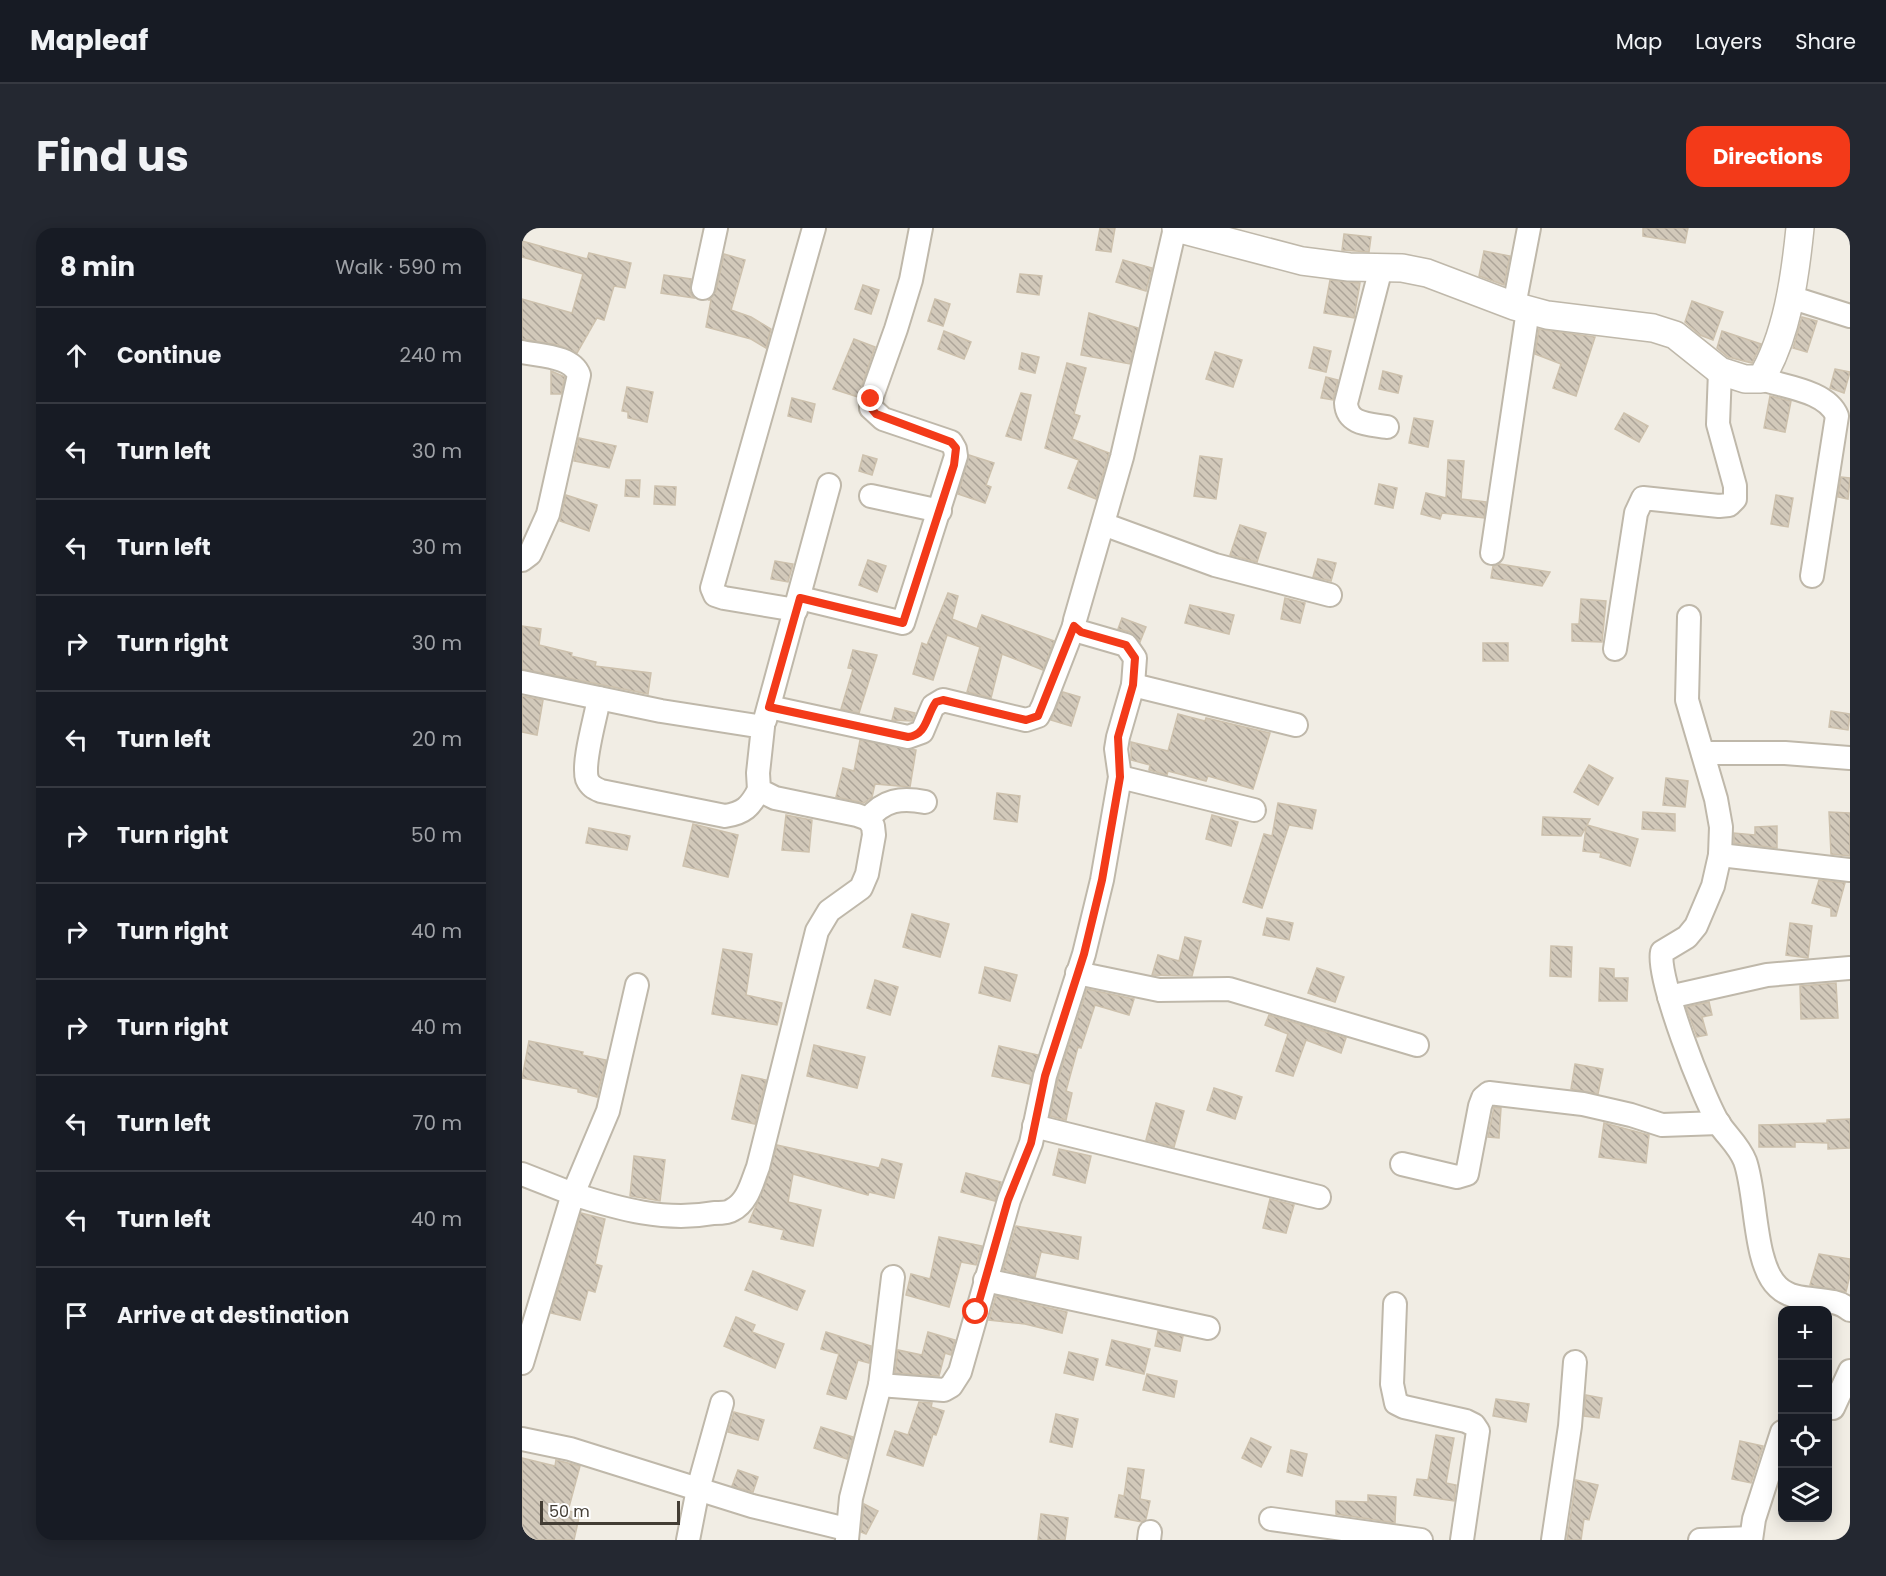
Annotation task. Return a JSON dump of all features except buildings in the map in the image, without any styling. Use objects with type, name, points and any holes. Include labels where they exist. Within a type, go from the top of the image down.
[{"type":"street","points":[[703,288],[716,228]]},
{"type":"street","points":[[814,228],[712,588],[715,595],[724,598],[798,604],[903,623],[954,465],[956,448],[951,442],[883,419],[871,408],[871,399],[911,280],[921,228]]},
{"type":"street","points":[[522,682],[661,711],[766,717],[908,737],[922,732],[933,706],[943,700],[1026,720],[1038,716],[1074,626],[1122,457],[1176,228],[1257,238],[1302,261],[1427,273],[1521,308],[1547,315],[1653,328],[1675,335],[1720,371],[1745,379],[1761,379],[1822,398],[1833,405],[1837,416],[1812,576]]},
{"type":"street","points":[[1492,554],[1529,228]]},
{"type":"street","points":[[1761,379],[1771,363],[1790,297],[1800,228]]},
{"type":"street","points":[[1381,268],[1346,403],[1346,412],[1356,421],[1387,428]]},
{"type":"street","points":[[1790,297],[1850,316]]},
{"type":"street","points":[[522,352],[568,362],[576,367],[579,375],[550,506],[530,554],[522,560]]},
{"type":"street","points":[[1615,649],[1636,513],[1642,498],[1719,506],[1729,505],[1735,499],[1735,486],[1718,424],[1720,371]]},
{"type":"street","points":[[599,698],[587,764],[586,777],[592,787],[601,791],[725,816],[740,813],[750,806],[759,790],[758,773],[766,717],[829,485]]},
{"type":"street","points":[[871,496],[940,511]]},
{"type":"street","points":[[1103,524],[1215,565],[1330,595]]},
{"type":"street","points":[[1689,617],[1687,700],[1716,799],[1721,827],[1720,855],[1713,886],[1696,926],[1687,937],[1662,952],[1661,968],[1669,997],[1719,1123],[1735,1141],[1745,1160],[1766,1269],[1777,1287],[1789,1295],[1833,1302],[1850,1310]]},
{"type":"street","points":[[880,1385],[944,1390],[951,1386],[960,1372],[985,1280],[1034,1126],[1048,1067],[1102,880],[1120,777],[1118,737],[1133,685],[1135,658],[1131,649],[1126,645],[1081,632],[1074,626]]},
{"type":"street","points":[[1133,685],[1296,725]]},
{"type":"street","points":[[1703,753],[1785,753],[1850,758]]},
{"type":"street","points":[[1120,777],[1254,810]]},
{"type":"street","points":[[522,1174],[619,1209],[662,1215],[698,1216],[732,1210],[746,1197],[758,1167],[817,931],[829,911],[861,888],[867,874],[874,835],[873,826],[868,819],[775,798],[759,790]]},
{"type":"street","points":[[868,819],[890,801],[909,799],[925,802]]},
{"type":"street","points":[[1720,855],[1850,870]]},
{"type":"street","points":[[1669,997],[1767,975],[1850,968]]},
{"type":"street","points":[[1077,973],[1159,990],[1229,989],[1417,1045]]},
{"type":"street","points":[[522,1363],[573,1194],[608,1111],[637,985]]},
{"type":"street","points":[[1402,1164],[1457,1177],[1467,1174],[1480,1106],[1483,1098],[1489,1093],[1583,1104],[1662,1125],[1719,1123]]},
{"type":"street","points":[[1034,1126],[1319,1197]]},
{"type":"street","points":[[522,1439],[570,1449],[847,1534],[851,1498],[880,1385],[893,1277]]},
{"type":"street","points":[[985,1280],[1208,1328]]},
{"type":"street","points":[[1395,1304],[1392,1384],[1396,1403],[1404,1407],[1466,1421],[1474,1425],[1478,1431],[1462,1540]]},
{"type":"street","points":[[1553,1540],[1565,1465],[1575,1362]]},
{"type":"street","points":[[1837,1409],[1850,1371]]},
{"type":"street","points":[[688,1540],[698,1489],[722,1403]]},
{"type":"street","points":[[1700,1540],[1751,1539],[1754,1519],[1778,1444]]},
{"type":"street","points":[[1271,1519],[1421,1540]]},
{"type":"route","points":[[871,399],[871,408],[883,419],[951,442],[956,448],[954,465],[903,623],[800,598],[769,707],[908,737],[922,732],[933,706],[936,702],[943,700],[1026,720],[1038,716],[1074,626],[1081,632],[1126,645],[1131,649],[1135,658],[1133,685],[1116,749],[1120,777],[1118,797],[1102,880],[1084,954],[1045,1076],[1031,1143],[1008,1200],[976,1312]]}]
